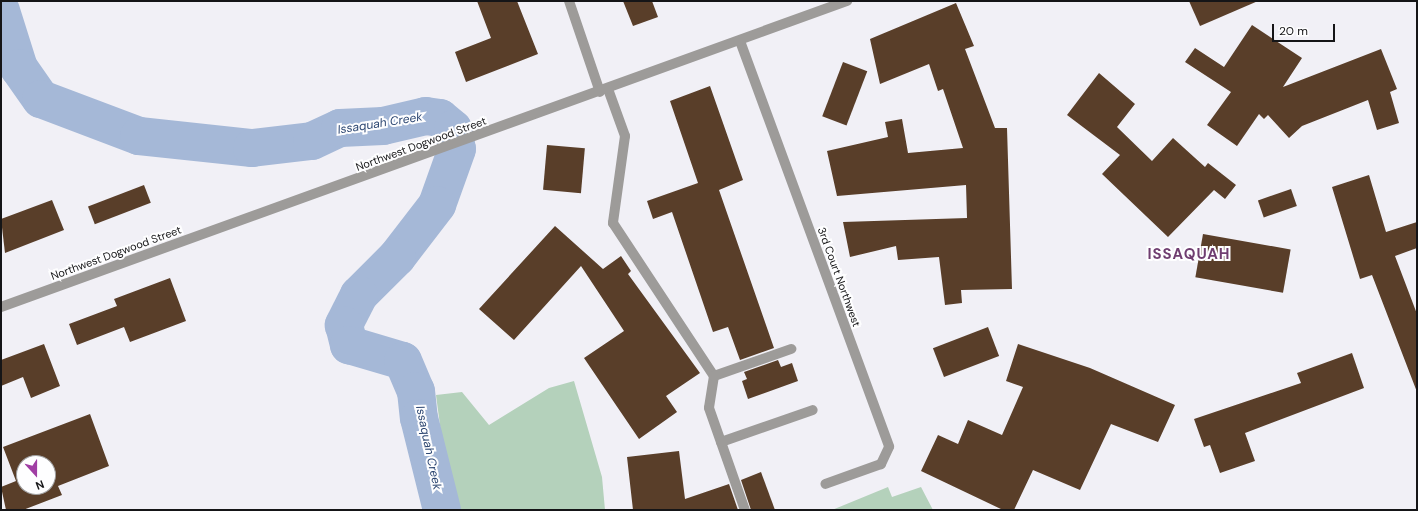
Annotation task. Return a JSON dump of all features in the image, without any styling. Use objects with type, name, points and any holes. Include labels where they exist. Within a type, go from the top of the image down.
[{"type":"street","points":[[570,1],[604,90],[625,136],[614,224],[714,376],[709,408],[745,510]]},
{"type":"street","name":"Northwest Dogwood Street","points":[[1,307],[487,133],[847,1]]},
{"type":"street","name":"3rd Court Northwest","points":[[740,41],[889,447],[881,464],[825,484]]},
{"type":"street","points":[[714,376],[791,349]]},
{"type":"street","points":[[721,442],[813,410]]},
{"type":"green space","points":[[574,381],[602,477],[605,510],[457,510],[445,463],[436,395],[462,392],[489,425],[549,388]]},
{"type":"green space","points":[[888,487],[892,497],[921,487],[933,510],[832,510]]},
{"type":"building","points":[[477,1],[517,1],[538,54],[466,82],[455,52],[491,38]]},
{"type":"building","points":[[623,1],[652,1],[658,17],[633,26]]},
{"type":"building","points":[[1189,1],[1258,1],[1200,26]]},
{"type":"building","points":[[956,3],[974,46],[965,49],[995,128],[1007,128],[1012,289],[961,290],[962,303],[945,305],[939,257],[898,260],[896,246],[850,257],[843,222],[967,218],[966,185],[837,196],[827,151],[888,137],[885,122],[902,119],[908,153],[963,148],[943,89],[938,91],[929,64],[880,84],[870,39]]},
{"type":"building","points":[[1252,25],[1302,58],[1283,87],[1381,49],[1397,89],[1390,92],[1399,123],[1377,130],[1368,100],[1302,126],[1289,138],[1268,115],[1264,119],[1259,114],[1237,146],[1207,125],[1231,92],[1185,62],[1195,48],[1224,67]]},
{"type":"building","points":[[843,62],[867,71],[846,125],[822,116]]},
{"type":"building","points":[[1099,73],[1135,104],[1117,127],[1152,161],[1173,138],[1205,167],[1208,163],[1236,185],[1225,199],[1214,190],[1168,237],[1102,174],[1120,155],[1067,115]]},
{"type":"building","points":[[710,86],[743,180],[719,190],[774,348],[740,360],[728,327],[713,332],[672,212],[653,219],[647,201],[698,183],[670,101]]},
{"type":"building","points":[[547,145],[585,148],[581,193],[543,190]]},
{"type":"building","points":[[1369,175],[1386,232],[1417,222],[1417,248],[1395,256],[1417,314],[1417,392],[1372,275],[1360,279],[1332,187]]},
{"type":"building","points":[[144,185],[151,203],[95,224],[88,207]]},
{"type":"building","points":[[1291,189],[1297,206],[1264,217],[1258,200]]},
{"type":"building","points":[[52,200],[64,230],[5,253],[1,219]]},
{"type":"building","points":[[555,226],[603,269],[621,256],[631,271],[628,274],[700,373],[666,396],[677,412],[639,439],[584,358],[624,331],[581,266],[514,340],[479,309]]},
{"type":"building","points":[[1203,234],[1291,249],[1283,293],[1195,277]]},
{"type":"building","points":[[170,278],[186,321],[130,342],[124,327],[77,345],[69,324],[117,306],[114,299]]},
{"type":"building","points":[[988,327],[999,356],[944,377],[933,348]]},
{"type":"building","points":[[44,344],[60,386],[31,398],[23,377],[1,386],[1,360]]},
{"type":"building","points":[[1018,344],[1090,368],[1175,405],[1158,442],[1111,424],[1080,490],[1033,470],[1014,510],[1003,510],[921,471],[938,435],[958,444],[968,420],[1002,435],[1023,387],[1006,381]]},
{"type":"building","points":[[1352,353],[1364,388],[1245,433],[1255,461],[1220,473],[1210,445],[1204,447],[1194,419],[1301,383],[1297,373]]},
{"type":"building","points":[[778,360],[781,367],[792,363],[798,381],[748,399],[742,381],[747,379],[744,372]]},
{"type":"building","points":[[90,414],[109,466],[58,486],[62,495],[23,510],[6,510],[1,487],[16,481],[3,447]]},
{"type":"building","points":[[679,451],[685,499],[729,484],[738,510],[633,510],[627,457]]},
{"type":"building","points":[[761,472],[775,510],[751,510],[741,480]]},
{"type":"waterway","name":"Issaquah Creek","points":[[1,11],[19,68],[41,99],[139,136],[252,148],[312,141],[340,128],[383,126],[426,116],[440,118],[453,129],[457,149],[437,205],[397,257],[359,295],[344,325],[349,345],[403,361],[416,391],[419,418],[442,510]]},
{"type":"district","name":"ISSAQUAH","points":[[1189,255]]}]
